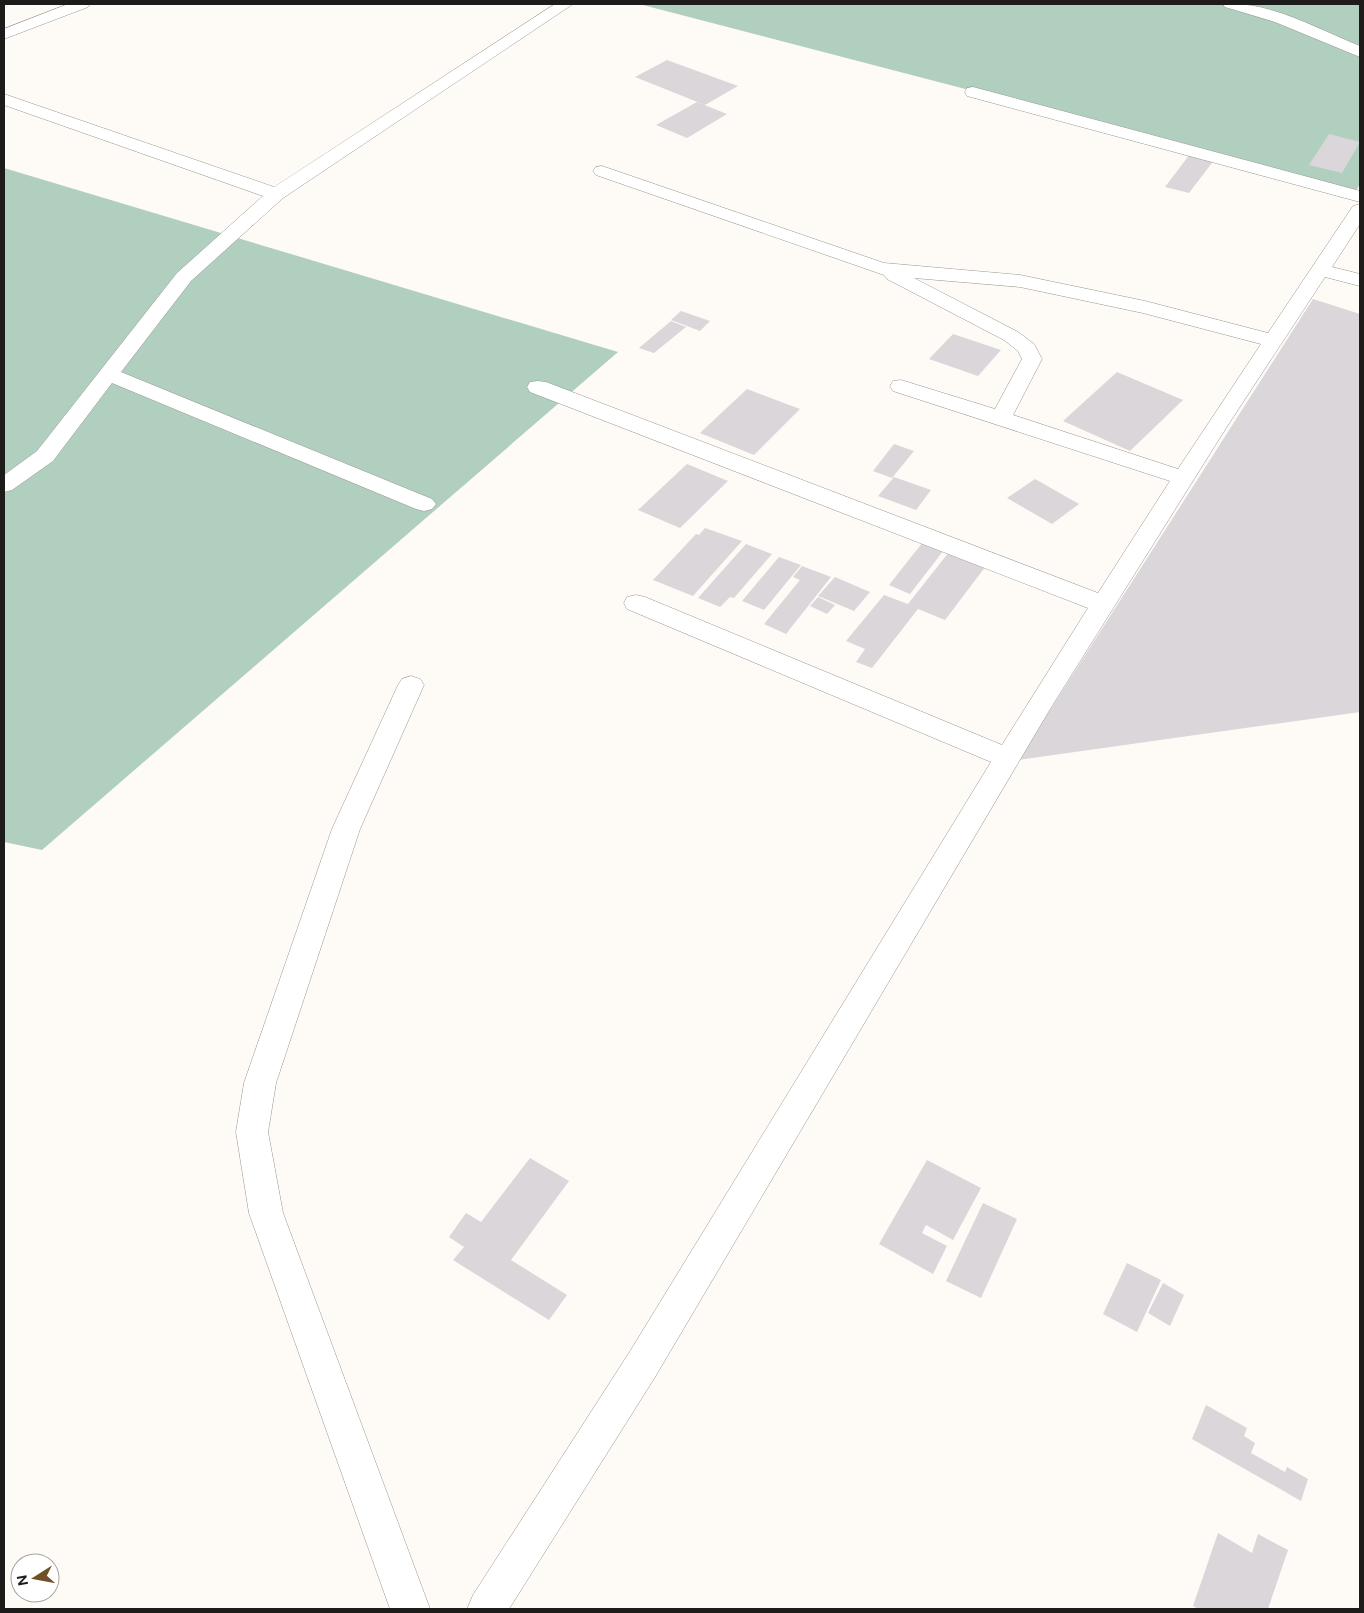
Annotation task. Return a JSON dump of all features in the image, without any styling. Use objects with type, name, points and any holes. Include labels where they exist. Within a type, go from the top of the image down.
[{"type":"street","points":[[4,34],[82,4]]},
{"type":"street","points":[[4,484],[45,456],[184,277],[276,194],[564,4]]},
{"type":"street","points":[[1231,4],[1249,7],[1360,52]]},
{"type":"street","points":[[973,92],[1360,197]]},
{"type":"street","points":[[4,98],[276,194]]},
{"type":"street","points":[[602,171],[881,269],[1011,336],[1027,348],[1032,358],[1000,418]]},
{"type":"street","points":[[496,1607],[1008,758],[1103,604],[1183,478],[1360,210]]},
{"type":"street","points":[[881,269],[1020,281],[1145,308],[1273,341]]},
{"type":"street","points":[[1321,270],[1360,280]]},
{"type":"street","points":[[108,374],[424,504]]},
{"type":"street","points":[[901,386],[1183,478]]},
{"type":"street","points":[[538,387],[1103,604]]},
{"type":"street","points":[[636,602],[1008,758]]},
{"type":"street","points":[[410,1609],[266,1213],[252,1132],[260,1083],[346,829],[411,685]]},
{"type":"green space","points":[[639,4],[1360,4],[1360,184],[1356,191]]},
{"type":"green space","points":[[4,168],[618,352],[42,850],[4,842]]},
{"type":"building","points":[[667,60],[738,86],[705,105],[635,77]]},
{"type":"building","points":[[697,102],[727,114],[687,138],[656,125]]},
{"type":"building","points":[[1329,134],[1360,142],[1342,173],[1309,165]]},
{"type":"building","points":[[1190,154],[1215,159],[1189,193],[1165,187]]},
{"type":"building","points":[[1313,299],[1360,314],[1360,712],[1018,760]]},
{"type":"building","points":[[681,311],[710,321],[700,331],[671,320]]},
{"type":"building","points":[[671,321],[686,327],[654,353],[639,348]]},
{"type":"building","points":[[953,334],[1001,350],[978,376],[929,359]]},
{"type":"building","points":[[1117,372],[1183,400],[1130,451],[1063,421]]},
{"type":"building","points":[[747,389],[800,409],[754,455],[700,433]]},
{"type":"building","points":[[894,444],[914,451],[892,478],[873,471]]},
{"type":"building","points":[[687,464],[728,481],[680,528],[638,510]]},
{"type":"building","points":[[894,477],[931,490],[916,510],[878,496]]},
{"type":"building","points":[[1035,479],[1079,504],[1052,524],[1007,498]]},
{"type":"building","points":[[705,528],[742,541],[693,596],[653,580],[696,534],[699,535]]},
{"type":"building","points":[[923,542],[944,550],[910,594],[889,585]]},
{"type":"building","points":[[746,544],[772,554],[734,598],[730,597],[720,607],[698,598]]},
{"type":"building","points":[[949,552],[986,566],[945,620],[918,609],[872,668],[856,662],[865,649],[846,641],[884,595],[908,604]]},
{"type":"building","points":[[779,557],[801,565],[764,610],[742,601]]},
{"type":"building","points":[[802,566],[831,577],[786,634],[764,624],[800,580],[793,577]]},
{"type":"building","points":[[835,577],[870,592],[854,611],[818,596]]},
{"type":"building","points":[[818,597],[835,605],[827,614],[810,606]]},
{"type":"building","points":[[530,1158],[569,1181],[511,1260],[567,1295],[549,1320],[453,1260],[464,1247],[449,1237],[466,1213],[481,1222]]},
{"type":"building","points":[[927,1160],[981,1188],[953,1240],[926,1225],[922,1233],[947,1246],[933,1274],[879,1244]]},
{"type":"building","points":[[983,1203],[1017,1219],[981,1298],[946,1281]]},
{"type":"building","points":[[1127,1263],[1161,1280],[1137,1332],[1103,1314]]},
{"type":"building","points":[[1163,1283],[1184,1295],[1170,1326],[1148,1313]]},
{"type":"building","points":[[1206,1405],[1247,1428],[1244,1436],[1255,1443],[1251,1453],[1285,1472],[1287,1467],[1308,1479],[1301,1501],[1192,1439]]},
{"type":"building","points":[[1218,1533],[1252,1553],[1258,1534],[1288,1550],[1268,1609],[1199,1609],[1193,1606]]}]
